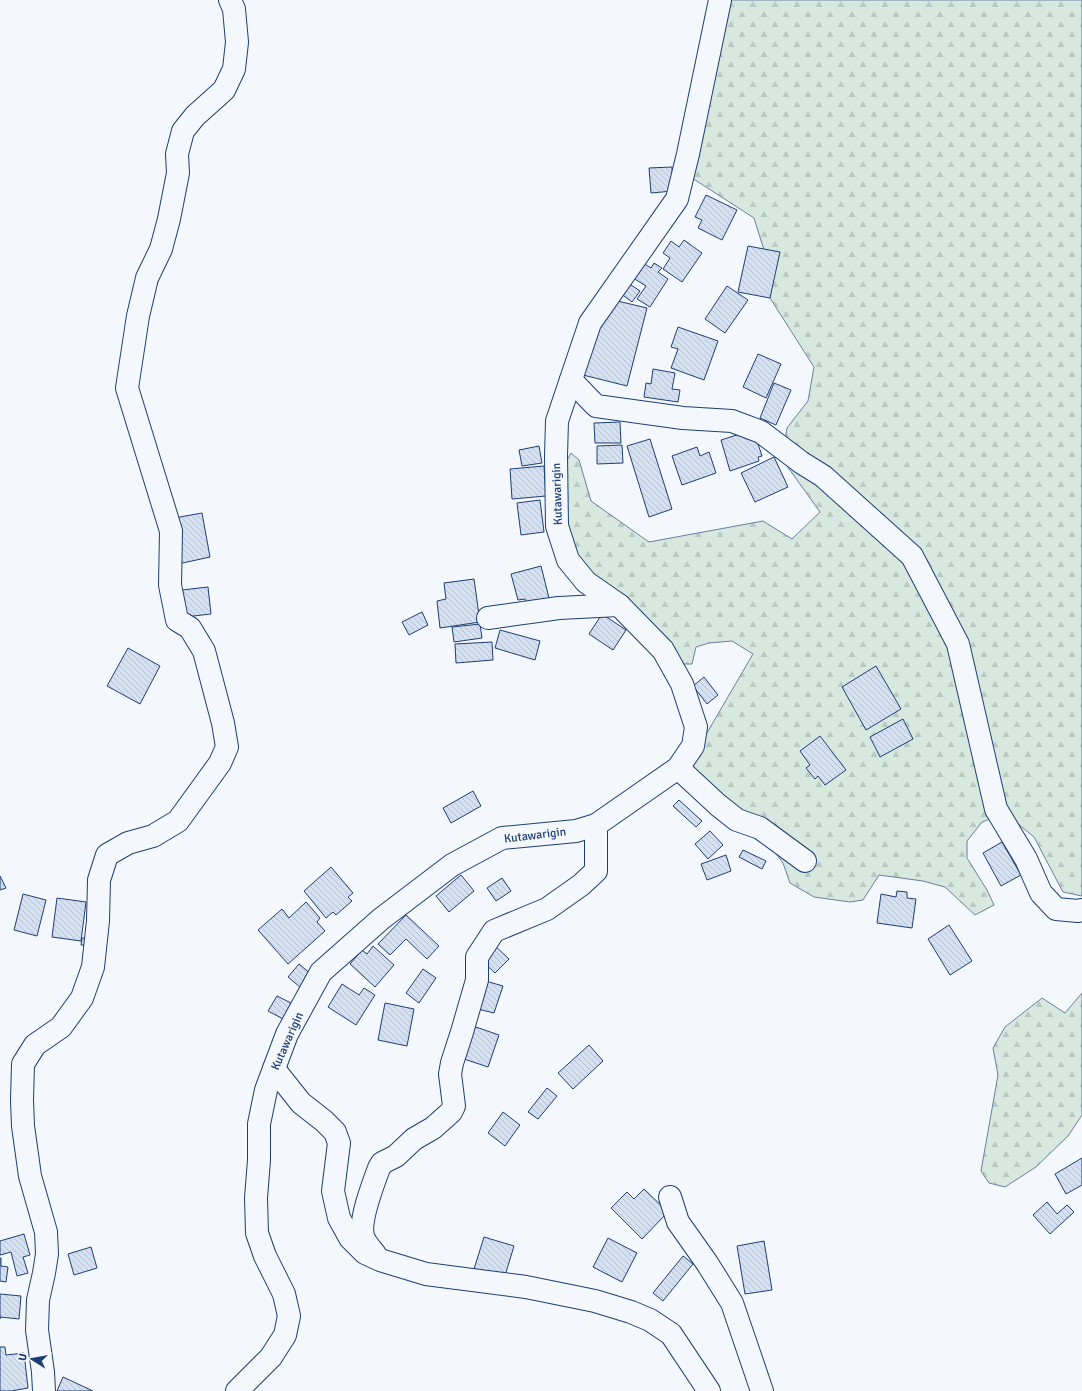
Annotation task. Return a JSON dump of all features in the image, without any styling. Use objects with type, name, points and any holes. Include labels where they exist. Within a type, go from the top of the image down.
[{"type":"street","points":[[44,1391],[37,1330],[38,1300],[47,1254],[46,1232],[30,1176],[22,1126],[23,1064],[35,1045],[61,1027],[82,998],[93,967],[98,921],[99,880],[107,855],[128,844],[152,836],[178,821],[220,763],[227,747],[223,723],[204,651],[190,628],[177,620],[170,585],[171,531],[127,388],[138,316],[147,278],[161,249],[169,219],[178,173],[177,154],[183,131],[195,116],[224,90],[234,69],[237,42],[234,9],[230,0]]},
{"type":"street","name":"Kutawarigin","points":[[237,1391],[271,1357],[285,1335],[289,1316],[284,1294],[265,1256],[257,1233],[256,1198],[259,1160],[259,1124],[266,1090],[287,1034],[321,972],[381,919],[452,865],[502,838],[576,830],[596,825],[678,768],[693,746],[696,727],[682,684],[664,650],[619,605],[586,582],[568,560],[557,526],[557,421],[590,323],[677,199],[688,154],[720,0]]},
{"type":"street","points":[[571,380],[596,406],[682,418],[732,421],[761,432],[823,476],[912,556],[958,644],[996,810],[1026,859],[1041,893],[1056,909],[1082,910]]},
{"type":"street","points":[[488,618],[559,608],[619,605]]},
{"type":"street","points":[[678,768],[718,805],[737,820],[760,828],[805,861]]},
{"type":"street","points":[[380,1260],[365,1240],[363,1234],[362,1220],[373,1183],[382,1163],[396,1156],[414,1139],[433,1128],[451,1112],[454,1106],[454,1095],[450,1074],[477,980],[477,957],[494,931],[547,909],[581,886],[596,871],[596,825]]},
{"type":"street","points":[[274,1069],[300,1102],[335,1132],[340,1143],[333,1191],[339,1218],[350,1238],[365,1253],[380,1260],[426,1274],[526,1287],[595,1301],[631,1312],[650,1320],[671,1334],[709,1391]]},
{"type":"street","points":[[670,1197],[678,1222],[707,1263],[732,1303],[762,1391]]},
{"type":"green space","points":[[731,0],[1082,0],[1082,896],[1063,892],[1034,837],[1005,813],[982,822],[967,841],[967,858],[987,890],[994,905],[975,915],[945,887],[923,881],[879,875],[863,900],[850,902],[814,897],[790,883],[783,863],[766,840],[687,767],[753,654],[732,641],[709,643],[696,647],[692,664],[683,664],[577,559],[567,518],[565,464],[571,453],[579,460],[591,501],[649,542],[763,521],[792,539],[820,512],[782,459],[787,428],[808,401],[814,367],[770,298],[769,266],[754,218],[692,178]]},
{"type":"green space","points":[[1082,993],[1082,1115],[1068,1136],[1036,1167],[1005,1187],[989,1183],[981,1171],[998,1075],[993,1048],[1005,1027],[1042,998],[1065,1013]]},
{"type":"building","points":[[672,167],[673,191],[651,193],[649,168]]},
{"type":"building","points":[[706,195],[737,210],[722,240],[698,228],[702,220],[695,217]]},
{"type":"building","points":[[684,240],[702,253],[682,282],[663,269],[670,258],[663,253],[671,241],[679,247]]},
{"type":"building","points":[[748,246],[780,252],[770,298],[738,292]]},
{"type":"building","points":[[643,263],[651,268],[654,263],[662,268],[658,272],[668,279],[650,307],[637,299],[646,286],[633,278]]},
{"type":"building","points":[[628,283],[640,291],[632,302],[620,293]]},
{"type":"building","points":[[727,286],[748,300],[725,333],[705,319]]},
{"type":"building","points":[[609,299],[647,308],[627,386],[583,375],[597,322]]},
{"type":"building","points":[[678,327],[718,341],[704,380],[671,368],[678,349],[671,347]]},
{"type":"building","points":[[758,354],[781,364],[766,398],[743,387]]},
{"type":"building","points":[[653,369],[675,373],[672,389],[680,390],[678,402],[644,397],[646,383],[651,384]]},
{"type":"building","points":[[774,383],[791,390],[776,425],[760,418]]},
{"type":"building","points":[[620,422],[621,443],[595,443],[594,423]]},
{"type":"building","points":[[749,431],[755,435],[762,456],[758,457],[759,461],[730,471],[721,440]]},
{"type":"building","points":[[650,439],[672,509],[649,517],[627,446]]},
{"type":"building","points":[[622,445],[623,463],[597,464],[597,446]]},
{"type":"building","points":[[539,446],[542,463],[522,466],[519,450]]},
{"type":"building","points":[[697,447],[700,456],[709,452],[716,473],[682,485],[672,456]]},
{"type":"building","points":[[774,457],[788,487],[755,502],[741,473]]},
{"type":"building","points":[[544,466],[546,496],[512,499],[510,469]]},
{"type":"building","points":[[540,500],[544,532],[521,535],[517,503]]},
{"type":"building","points":[[202,513],[210,557],[178,564],[169,519]]},
{"type":"building","points":[[541,566],[550,602],[527,606],[525,599],[518,600],[511,574]]},
{"type":"building","points":[[474,579],[480,622],[440,628],[437,601],[446,599],[444,583]]},
{"type":"building","points":[[208,587],[211,614],[185,617],[182,590]]},
{"type":"building","points":[[422,612],[428,625],[409,635],[402,622]]},
{"type":"building","points":[[602,614],[626,630],[613,650],[589,634]]},
{"type":"building","points":[[480,624],[482,638],[454,642],[452,627]]},
{"type":"building","points":[[500,630],[540,641],[535,660],[495,648]]},
{"type":"building","points":[[492,642],[493,660],[456,663],[455,644]]},
{"type":"building","points":[[128,648],[160,666],[140,704],[107,686]]},
{"type":"building","points":[[876,666],[901,709],[866,730],[842,687]]},
{"type":"building","points":[[704,677],[718,695],[707,704],[693,686]]},
{"type":"building","points":[[903,719],[913,739],[880,757],[870,737]]},
{"type":"building","points":[[820,736],[846,770],[825,785],[818,776],[815,779],[806,768],[810,765],[800,751]]},
{"type":"building","points":[[473,791],[481,806],[451,823],[443,808]]},
{"type":"building","points":[[679,800],[702,821],[696,827],[673,806]]},
{"type":"building","points":[[710,831],[723,845],[708,859],[695,844]]},
{"type":"building","points":[[1002,842],[1021,875],[1001,886],[983,853]]},
{"type":"building","points":[[743,850],[766,861],[762,869],[739,857]]},
{"type":"building","points":[[726,855],[731,871],[707,880],[701,864]]},
{"type":"building","points":[[331,867],[353,893],[348,897],[352,901],[336,915],[333,912],[326,918],[304,891]]},
{"type":"building","points":[[461,875],[474,891],[449,912],[436,896]]},
{"type":"building","points":[[0,876],[6,888],[0,890]]},
{"type":"building","points":[[502,878],[511,891],[496,901],[487,888]]},
{"type":"building","points":[[897,891],[907,892],[907,898],[916,899],[912,928],[877,923],[881,894],[896,897]]},
{"type":"building","points":[[23,894],[46,900],[37,936],[14,930]]},
{"type":"building","points":[[57,898],[86,902],[81,941],[52,937]]},
{"type":"building","points":[[306,902],[320,918],[317,922],[325,931],[288,964],[258,930],[282,909],[289,918]]},
{"type":"building","points":[[406,915],[439,946],[427,959],[406,939],[390,955],[378,944]]},
{"type":"building","points":[[949,925],[972,961],[950,975],[928,939]]},
{"type":"building","points":[[82,938],[94,939],[94,946],[81,945]]},
{"type":"building","points":[[493,944],[509,959],[495,973],[479,958]]},
{"type":"building","points":[[373,946],[394,965],[375,987],[350,964],[362,950],[367,954]]},
{"type":"building","points":[[299,964],[312,975],[300,987],[288,977]]},
{"type":"building","points":[[423,969],[436,978],[419,1003],[406,993]]},
{"type":"building","points":[[482,980],[503,986],[494,1013],[474,1008]]},
{"type":"building","points":[[342,984],[359,995],[364,988],[375,995],[356,1025],[328,1007]]},
{"type":"building","points":[[277,996],[295,1005],[287,1021],[268,1011]]},
{"type":"building","points":[[385,1003],[414,1009],[407,1046],[378,1040]]},
{"type":"building","points":[[473,1026],[499,1035],[488,1067],[461,1058]]},
{"type":"building","points":[[589,1045],[603,1061],[573,1089],[558,1073]]},
{"type":"building","points":[[547,1088],[557,1096],[538,1119],[528,1112]]},
{"type":"building","points":[[503,1112],[520,1125],[505,1146],[488,1133]]},
{"type":"building","points":[[1082,1158],[1082,1185],[1066,1194],[1055,1174]]},
{"type":"building","points":[[644,1189],[668,1212],[642,1239],[611,1208],[627,1192],[634,1199]]},
{"type":"building","points":[[1047,1202],[1057,1214],[1067,1205],[1074,1212],[1050,1234],[1033,1215]]},
{"type":"building","points":[[24,1234],[30,1255],[23,1257],[28,1273],[17,1276],[11,1252],[0,1255],[0,1241]]},
{"type":"building","points":[[484,1237],[514,1246],[504,1279],[474,1269]]},
{"type":"building","points":[[608,1238],[637,1253],[622,1282],[593,1267]]},
{"type":"building","points":[[764,1241],[772,1290],[745,1294],[737,1246]]},
{"type":"building","points":[[91,1247],[97,1268],[74,1275],[68,1254]]},
{"type":"building","points":[[683,1256],[693,1264],[663,1301],[653,1293]]},
{"type":"building","points":[[0,1258],[1,1266],[8,1267],[6,1282],[0,1281]]},
{"type":"building","points":[[0,1294],[21,1296],[19,1319],[0,1317]]},
{"type":"building","points":[[0,1347],[5,1347],[6,1355],[24,1353],[28,1388],[0,1391]]},
{"type":"building","points":[[63,1377],[93,1391],[57,1391]]}]
